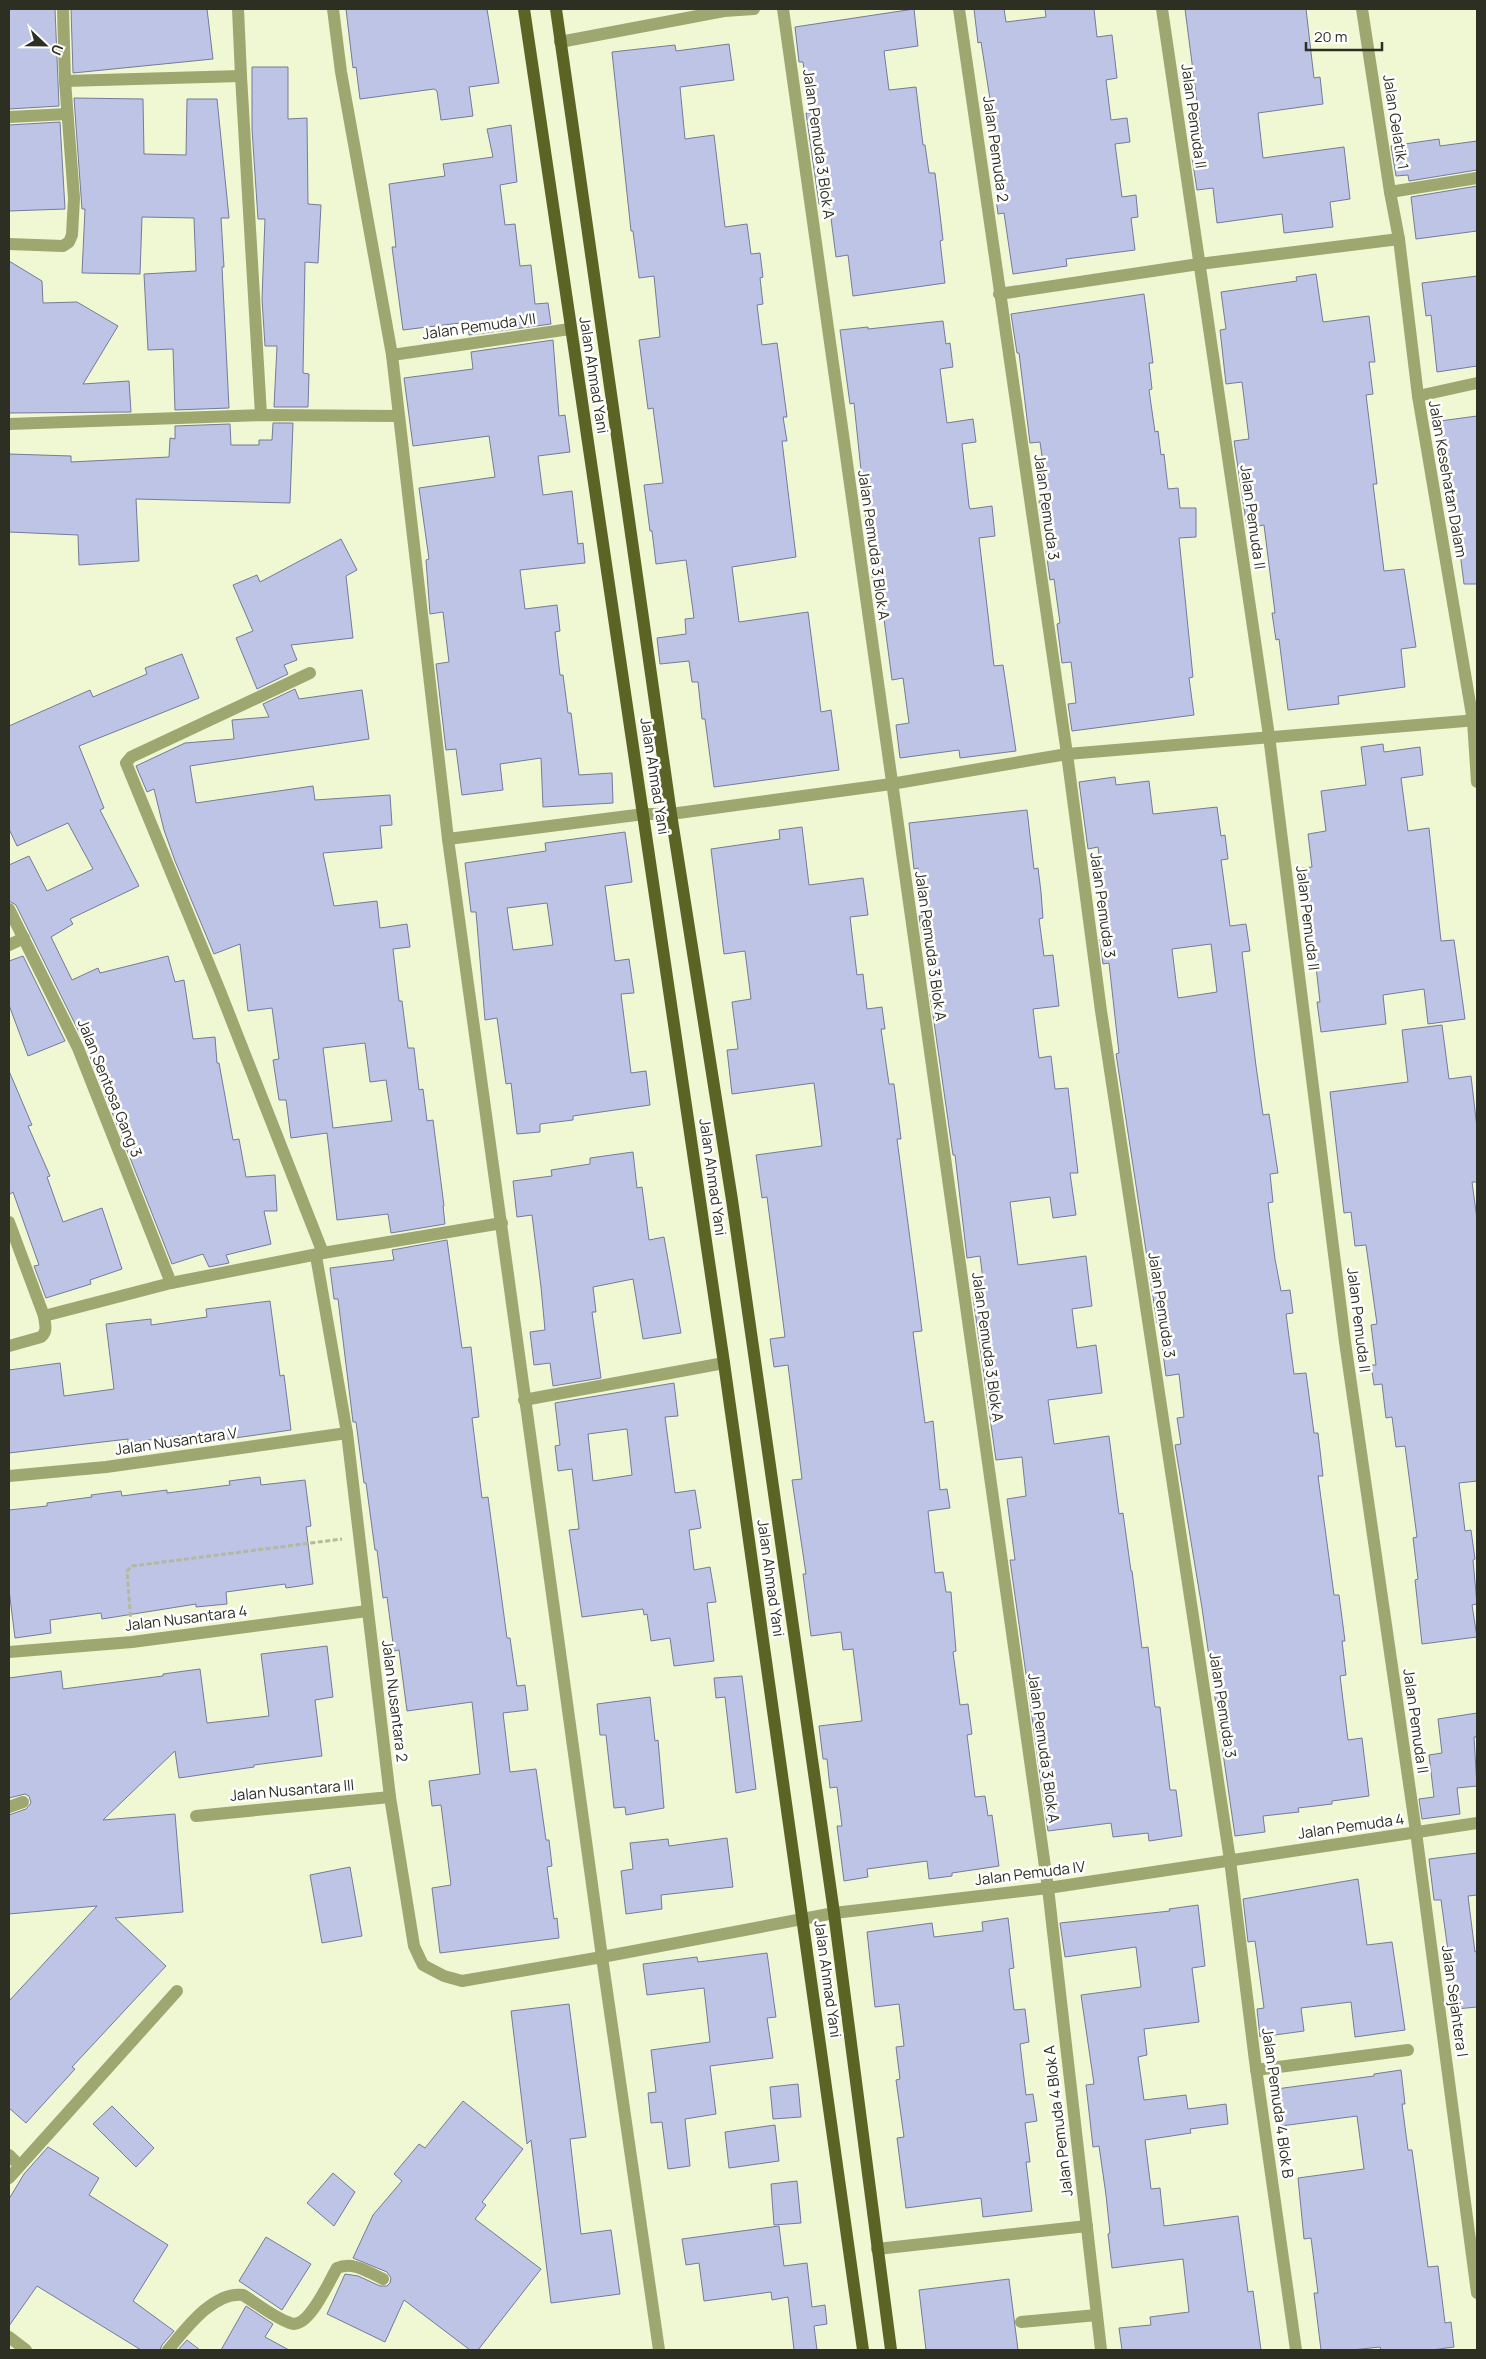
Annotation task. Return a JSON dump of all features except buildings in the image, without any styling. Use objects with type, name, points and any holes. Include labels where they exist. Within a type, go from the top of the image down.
[{"type":"main road","name":"Jalan Ahmad Yani","points":[[524,9],[724,1362],[863,2350]]},
{"type":"main road","name":"Jalan Ahmad Yani","points":[[556,9],[672,814],[732,1200],[834,1913],[891,2350]]},
{"type":"street","points":[[9,244],[44,247],[63,246],[70,242],[74,225],[74,198],[65,82],[63,9]]},
{"type":"street","points":[[238,9],[261,416]]},
{"type":"street","points":[[333,9],[341,72],[392,355],[448,839],[502,1223],[524,1400],[659,2350]]},
{"type":"street","points":[[560,42],[724,11],[754,9]]},
{"type":"street","name":"Jalan Pemuda 3 Blok A","points":[[783,9],[1048,1888]]},
{"type":"street","name":"Jalan Pemuda 2","points":[[960,9],[999,294]]},
{"type":"street","name":"Jalan Pemuda II","points":[[1162,9],[1269,736],[1345,1342],[1416,1832]]},
{"type":"street","name":"Jalan Gelatik 1","points":[[1362,9],[1399,239]]},
{"type":"street","points":[[65,82],[241,76]]},
{"type":"street","points":[[9,117],[68,114]]},
{"type":"street","points":[[1390,192],[1477,178]]},
{"type":"street","points":[[999,294],[1199,264],[1399,239]]},
{"type":"street","name":"Jalan Kesehatan Dalam","points":[[1399,239],[1418,396],[1475,720],[1477,782]]},
{"type":"street","name":"Jalan Pemuda 3","points":[[999,294],[1067,754],[1101,1011],[1230,1860]]},
{"type":"street","name":"Jalan Pemuda VII","points":[[392,355],[570,329]]},
{"type":"street","points":[[1418,396],[1477,383]]},
{"type":"street","points":[[9,424],[261,416],[398,416]]},
{"type":"street","name":"Jalan Nusantara 2","points":[[310,673],[131,757],[126,763],[223,1000],[320,1254],[346,1433],[390,1797],[414,1946],[423,1965],[444,1976],[462,1981],[803,1920]]},
{"type":"street","points":[[448,839],[644,814],[672,814],[891,784],[1067,754],[1475,720]]},
{"type":"street","name":"Jalan Sentosa Gang 3","points":[[9,909],[78,1048],[171,1283]]},
{"type":"street","points":[[9,945],[24,938]]},
{"type":"street","points":[[9,1222],[44,1316],[46,1330],[45,1334],[41,1337],[9,1346]]},
{"type":"street","points":[[44,1316],[171,1283],[320,1254],[502,1223]]},
{"type":"street","points":[[524,1400],[724,1362]]},
{"type":"street","name":"Jalan Nusantara V","points":[[9,1476],[106,1467],[346,1433]]},
{"type":"street","name":"Jalan Nusantara 4","points":[[9,1652],[132,1642],[367,1611]]},
{"type":"street","name":"Jalan Nusantara III","points":[[196,1816],[390,1797]]},
{"type":"street","points":[[9,1806],[23,1802]]},
{"type":"street","name":"Jalan Pemuda 4","points":[[1230,1860],[1477,1823]]},
{"type":"street","name":"Jalan Sejahtera I","points":[[1416,1832],[1477,2293]]},
{"type":"street","name":"Jalan Pemuda IV","points":[[803,1920],[834,1913],[1048,1888],[1230,1860]]},
{"type":"street","name":"Jalan Pemuda 4 Blok B","points":[[1230,1860],[1256,2070],[1296,2350]]},
{"type":"street","name":"Jalan Pemuda 4 Blok A","points":[[1048,1888],[1101,2350]]},
{"type":"street","points":[[9,2178],[177,1991]]},
{"type":"street","points":[[1256,2070],[1408,2050]]},
{"type":"street","points":[[9,2155],[19,2165]]},
{"type":"street","points":[[877,2249],[1087,2226]]},
{"type":"street","points":[[168,2350],[188,2326],[219,2299],[227,2296],[234,2294],[243,2295],[291,2324],[302,2323],[337,2268],[345,2264],[353,2265],[383,2279]]},
{"type":"street","points":[[1022,2322],[1097,2315]]},
{"type":"street","points":[[9,2337],[26,2350]]},
{"type":"path","points":[[132,1642],[128,1571],[132,1566],[358,1537]]}]
